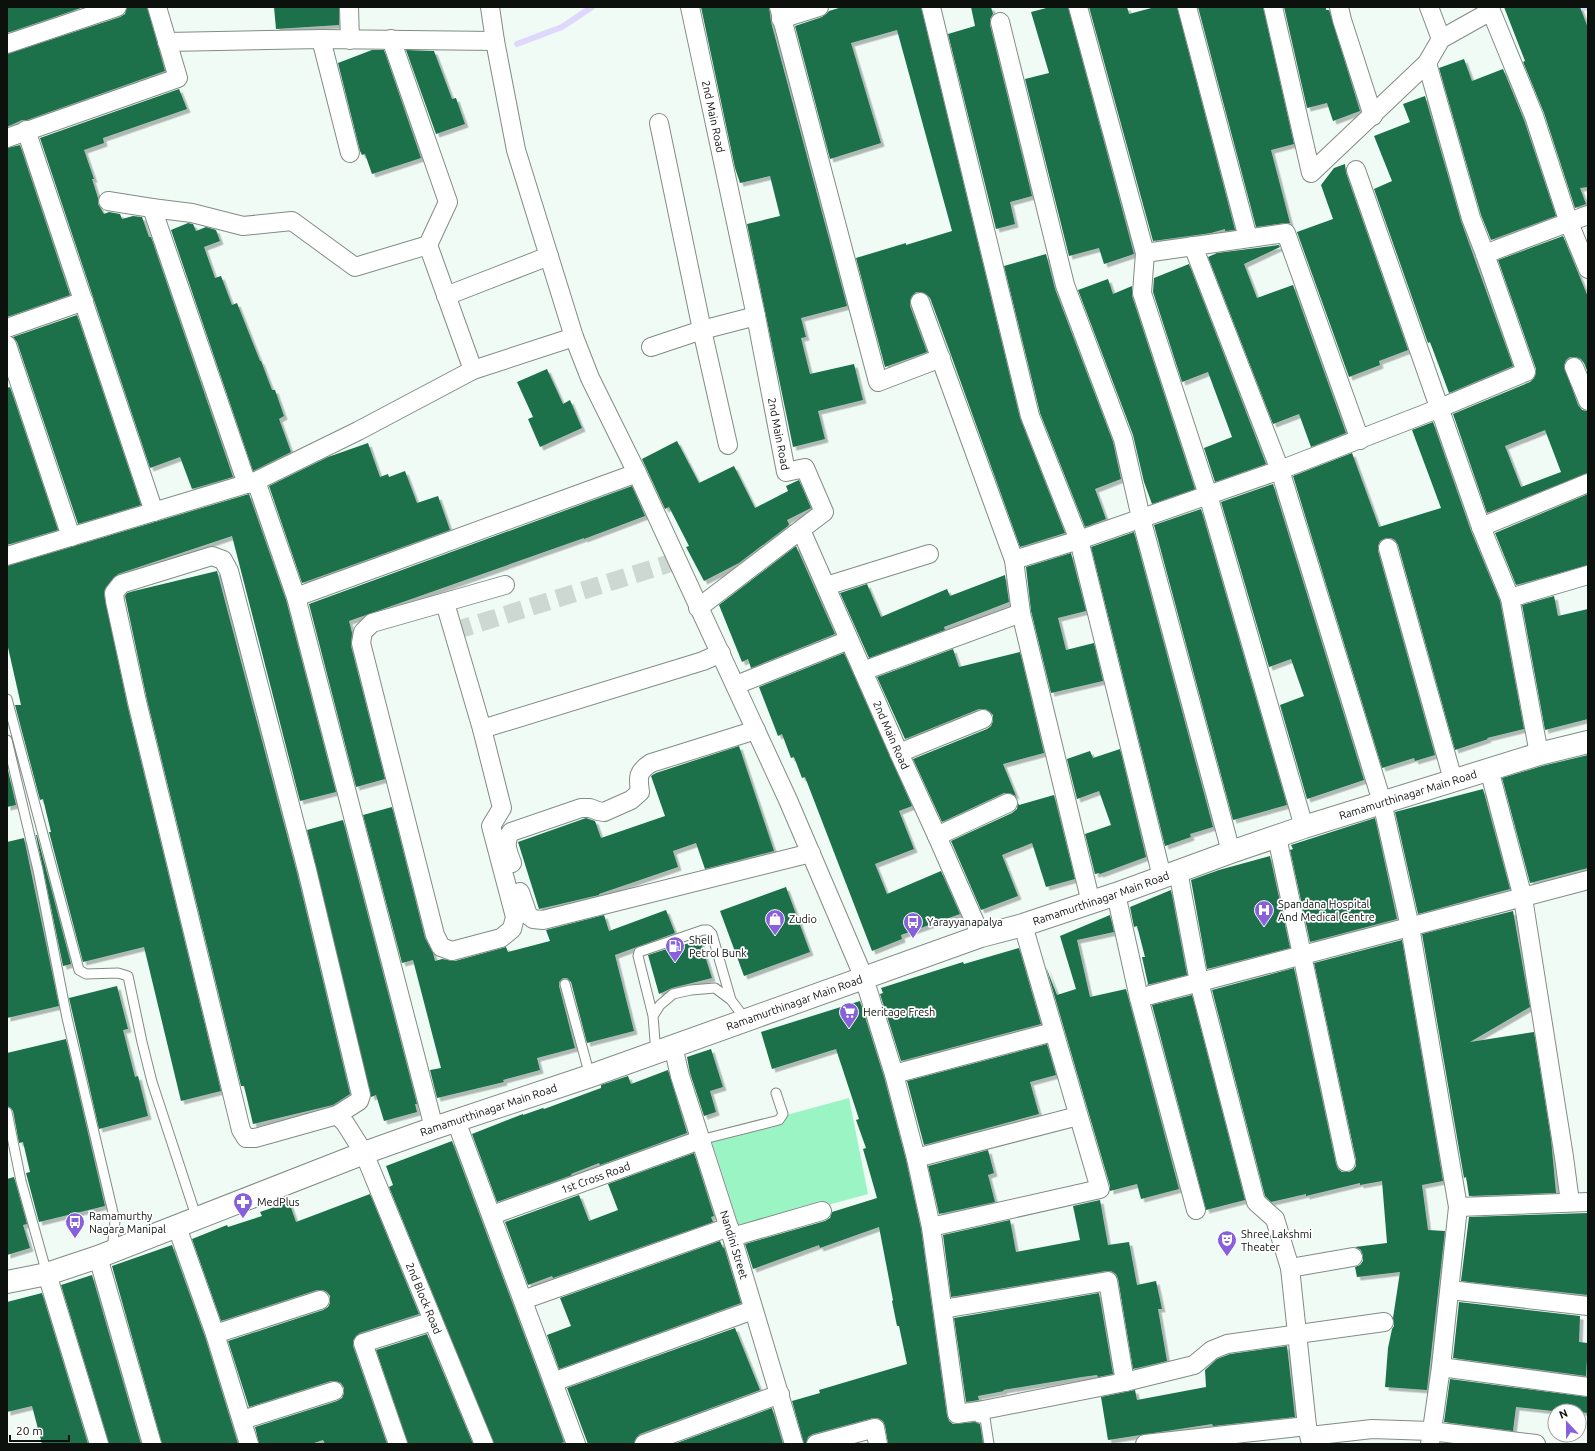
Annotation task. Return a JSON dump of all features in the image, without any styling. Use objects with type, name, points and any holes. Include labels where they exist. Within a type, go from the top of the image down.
[{"type":"main road","name":"Ramamurthinagar Main Road","points":[[7,1282],[48,1274],[105,1254],[364,1153],[590,1076],[981,936],[1023,925],[1091,903],[1277,836],[1382,802],[1539,754],[1588,742]]},
{"type":"street","points":[[7,44],[117,7]]},
{"type":"street","points":[[7,138],[26,130],[178,78],[157,7]]},
{"type":"street","points":[[349,7],[350,40]]},
{"type":"street","points":[[490,7],[494,41],[516,150],[574,336],[590,378],[637,473],[698,608],[736,686],[811,853],[864,978],[894,1074],[916,1158],[931,1227],[956,1414],[1125,1382],[1194,1365],[1212,1350],[1227,1344],[1384,1322]]},
{"type":"street","name":"2nd Main Road","points":[[690,7],[756,316],[786,472],[805,468],[824,512],[801,530],[898,754],[937,836],[981,936]]},
{"type":"street","points":[[819,7],[780,13],[878,382],[941,358]]},
{"type":"street","points":[[931,7],[1030,416],[1079,540],[1199,982],[1256,1202],[1275,1219],[1290,1268],[1309,1435]]},
{"type":"street","points":[[1078,7],[1144,253],[1142,293],[1208,495],[1304,827]]},
{"type":"street","points":[[1187,7],[1248,238]]},
{"type":"street","points":[[1273,7],[1312,173],[1427,63],[1441,39],[1491,11],[1534,116],[1569,223],[1588,269]]},
{"type":"street","points":[[1339,7],[1373,116]]},
{"type":"street","points":[[1428,7],[1441,39]]},
{"type":"street","points":[[1000,22],[1065,285],[1123,439],[1141,518],[1231,852]]},
{"type":"street","points":[[167,42],[321,39],[494,41]]},
{"type":"street","points":[[321,39],[350,153]]},
{"type":"street","points":[[391,40],[448,202],[428,245],[473,370]]},
{"type":"street","points":[[1014,560],[1079,540],[1280,470],[1360,440],[1526,372],[1486,254],[1471,218],[1427,63]]},
{"type":"street","points":[[659,123],[702,330],[728,445]]},
{"type":"street","points":[[26,130],[154,512]]},
{"type":"street","points":[[1356,170],[1481,527],[1510,598],[1539,754]]},
{"type":"street","points":[[108,201],[192,214],[243,226],[292,221],[355,267],[428,245]]},
{"type":"street","points":[[152,208],[252,483],[296,597],[434,1128]]},
{"type":"street","points":[[1486,254],[1588,215]]},
{"type":"street","points":[[1144,253],[1286,233],[1360,440]]},
{"type":"street","points":[[1193,246],[1280,470],[1382,802],[1410,927],[1458,1207],[1441,1368],[1431,1438]]},
{"type":"street","points":[[446,296],[549,256]]},
{"type":"street","points":[[7,328],[84,301]]},
{"type":"street","points":[[920,302],[1014,560],[1021,613],[1091,903]]},
{"type":"street","points":[[651,347],[702,330],[756,316]]},
{"type":"street","points":[[7,556],[252,483],[358,431],[473,370],[574,336]]},
{"type":"street","points":[[7,345],[71,537]]},
{"type":"street","points":[[1574,367],[1588,401]]},
{"type":"street","points":[[296,597],[637,473]]},
{"type":"street","points":[[1481,527],[1588,483]]},
{"type":"street","points":[[698,608],[801,530]]},
{"type":"street","points":[[1388,548],[1454,780]]},
{"type":"street","points":[[826,586],[929,554]]},
{"type":"street","points":[[212,556],[223,560],[229,571],[307,870],[361,1095],[359,1101],[337,1115],[255,1138],[246,1138],[241,1130],[137,702],[115,602],[114,593],[121,584],[212,556]]},
{"type":"street","points":[[1510,598],[1588,575]]},
{"type":"street","points":[[445,603],[482,729],[502,808],[491,826],[515,917],[512,929],[500,938],[452,951],[441,947],[435,935],[361,643],[362,632],[372,623],[505,585]]},
{"type":"street","points":[[863,671],[1021,613]]},
{"type":"street","points":[[736,686],[848,640]]},
{"type":"street","points":[[482,729],[721,654]]},
{"type":"street","points":[[898,754],[983,719]]},
{"type":"street","points":[[756,730],[651,763],[642,769],[639,779],[640,792],[631,800],[604,812],[590,808],[581,808],[511,832],[506,845],[528,916],[533,919],[543,920],[811,853]]},
{"type":"street","points":[[1489,769],[1523,898],[1570,1202]]},
{"type":"street","points":[[937,836],[1008,803]]},
{"type":"street","points":[[1277,836],[1346,1162]]},
{"type":"street","points":[[1139,998],[1588,880]]},
{"type":"street","points":[[1116,894],[1139,998],[1196,1210]]},
{"type":"street","points":[[931,1227],[1100,1189],[1023,925]]},
{"type":"street","points":[[894,1074],[1054,1032]]},
{"type":"street","name":"Nandini Street","points":[[664,1049],[680,1076],[730,1232],[794,1444]]},
{"type":"street","name":"2nd Block Road","points":[[337,1115],[345,1123],[364,1153],[484,1444]]},
{"type":"street","points":[[916,1158],[1078,1116]]},
{"type":"street","points":[[456,1121],[576,1444]]},
{"type":"street","name":"1st Cross Road","points":[[492,1215],[700,1140]]},
{"type":"street","points":[[1458,1207],[1588,1202]]},
{"type":"street","points":[[523,1300],[730,1232],[822,1211]]},
{"type":"street","points":[[187,1223],[215,1334],[249,1444]]},
{"type":"street","points":[[105,1254],[152,1444]]},
{"type":"street","points":[[1290,1268],[1353,1257]]},
{"type":"street","points":[[48,1274],[99,1444]]},
{"type":"street","points":[[943,1309],[1108,1281],[1125,1382]]},
{"type":"street","points":[[1450,1290],[1588,1306]]},
{"type":"street","points":[[215,1334],[320,1300]]},
{"type":"street","points":[[553,1382],[753,1310]]},
{"type":"street","points":[[398,1444],[363,1343],[433,1320]]},
{"type":"street","points":[[1441,1368],[1588,1387]]},
{"type":"street","points":[[242,1420],[334,1390]]},
{"type":"street","points":[[644,1444],[780,1394]]},
{"type":"street","points":[[816,1444],[875,1428],[878,1444]]},
{"type":"street","points":[[1145,1444],[1309,1435],[1372,1429],[1431,1438],[1536,1444]]},
{"type":"lane","points":[[7,699],[79,970],[86,974],[118,973],[128,976],[142,1042],[187,1223]]},
{"type":"lane","points":[[7,740],[38,870],[67,1018],[100,1151],[115,1221],[105,1254]]},
{"type":"lane","points":[[664,1049],[653,1016],[638,956],[639,952],[702,930],[708,930],[712,934],[731,1000]]},
{"type":"lane","points":[[565,984],[590,1076]]},
{"type":"lane","points":[[653,1016],[660,1005],[673,994],[691,990],[715,988],[731,1000],[746,1020]]},
{"type":"lane","points":[[700,1140],[779,1120],[783,1114],[776,1093]]},
{"type":"lane","points":[[7,1112],[21,1181],[48,1274]]},
{"type":"lane","points":[[978,1411],[979,1418],[985,1418],[989,1444]]},
{"type":"green space","points":[[849,1098],[868,1194],[740,1229],[710,1136]]},
{"type":"building","points":[[7,7],[84,7],[7,33]]},
{"type":"building","points":[[127,7],[147,7],[165,71],[27,120],[22,120],[7,127],[7,54],[120,17],[125,14]]},
{"type":"building","points":[[274,7],[339,7],[339,25],[276,29]]},
{"type":"building","points":[[701,7],[769,7],[771,22],[847,306],[801,318],[806,337],[801,338],[810,374],[854,364],[863,400],[818,411],[825,439],[793,447],[747,224],[780,216],[770,176],[740,183],[735,168]]},
{"type":"building","points":[[842,7],[921,7],[1020,418],[1065,533],[1020,547],[930,298],[926,294],[916,292],[912,296],[910,306],[927,352],[885,367],[856,258],[952,231],[897,30],[851,43],[881,143],[830,159],[795,26],[822,17],[829,11]]},
{"type":"building","points":[[971,7],[991,7],[993,14],[990,19],[990,25],[1032,196],[1010,202],[1015,224],[996,229],[948,34],[975,26]]},
{"type":"building","points":[[1050,7],[1068,7],[1134,254],[1104,264],[1099,248],[1069,256],[1025,79],[1049,73],[1031,12]]},
{"type":"building","points":[[1089,7],[1127,7],[1129,14],[1155,7],[1177,7],[1235,230],[1225,231],[1225,229],[1211,233],[1153,241]]},
{"type":"building","points":[[1198,7],[1263,7],[1294,144],[1271,150],[1290,223],[1256,227]]},
{"type":"building","points":[[1284,7],[1326,7],[1326,10],[1329,10],[1360,111],[1333,121],[1327,103],[1307,108]]},
{"type":"building","points":[[1504,7],[1580,7],[1588,28],[1588,187],[1580,188],[1586,204],[1575,208],[1544,113],[1523,62],[1525,61]]},
{"type":"building","points":[[372,50],[384,50],[421,158],[372,174],[365,154],[362,155],[360,151],[338,63]]},
{"type":"building","points":[[406,50],[434,51],[452,99],[456,98],[465,124],[436,134]]},
{"type":"building","points":[[1464,59],[1472,81],[1503,69],[1524,120],[1556,216],[1491,240],[1481,215],[1439,68]]},
{"type":"building","points":[[179,89],[187,109],[103,138],[104,143],[84,150],[94,179],[92,179],[98,198],[98,204],[104,214],[109,212],[120,214],[122,219],[133,216],[142,217],[149,237],[151,237],[233,477],[192,489],[180,457],[150,468],[40,138]]},
{"type":"building","points":[[1425,96],[1461,221],[1513,366],[1449,393],[1430,342],[1428,343],[1374,189],[1392,181],[1374,136],[1410,122],[1403,104]]},
{"type":"building","points":[[20,145],[70,295],[7,317],[7,148]]},
{"type":"building","points":[[1345,164],[1346,173],[1408,350],[1379,361],[1380,365],[1349,377],[1297,232],[1333,219],[1321,185],[1334,168]]},
{"type":"building","points":[[188,223],[193,224],[196,231],[206,227],[216,230],[220,241],[204,247],[215,278],[221,276],[232,305],[237,303],[272,390],[275,390],[284,416],[279,419],[291,452],[253,471],[171,230]]},
{"type":"building","points":[[1563,236],[1588,297],[1588,373],[1581,359],[1576,357],[1570,357],[1566,360],[1564,366],[1578,405],[1582,410],[1588,411],[1588,473],[1487,513],[1453,414],[1530,382],[1536,373],[1536,369],[1498,260]],"holes":[[[1545,430],[1561,472],[1521,487],[1505,446]]]},
{"type":"building","points":[[1279,245],[1280,247],[1244,264],[1257,298],[1293,285],[1346,433],[1311,447],[1299,414],[1273,424],[1208,257],[1217,253]]},
{"type":"building","points":[[1046,254],[1055,289],[1113,442],[1121,479],[1095,489],[1106,519],[1085,527],[1040,413],[1004,266]]},
{"type":"building","points":[[1189,264],[1266,464],[1215,482],[1204,448],[1232,437],[1208,372],[1182,382],[1153,292],[1154,278]]},
{"type":"building","points":[[1108,279],[1113,294],[1132,286],[1132,296],[1195,489],[1152,504],[1144,482],[1133,435],[1078,290]]},
{"type":"building","points":[[77,315],[141,505],[78,524],[17,342],[13,337]]},
{"type":"building","points":[[547,369],[563,404],[570,400],[582,428],[540,447],[528,419],[533,417],[517,382]]},
{"type":"building","points":[[10,387],[58,530],[7,545],[7,388]]},
{"type":"building","points":[[1433,422],[1471,531],[1500,601],[1524,729],[1487,738],[1488,739],[1455,750],[1398,545],[1395,540],[1386,538],[1380,541],[1378,551],[1435,755],[1415,761],[1414,758],[1382,768],[1293,476],[1352,453],[1379,527],[1441,508],[1412,430]]},
{"type":"building","points":[[677,441],[699,483],[734,466],[755,508],[788,491],[786,486],[799,480],[811,508],[787,520],[789,524],[788,526],[739,563],[704,581],[686,547],[689,546],[669,507],[665,509],[642,459]]},
{"type":"building","points":[[368,443],[380,477],[388,474],[389,477],[405,471],[417,503],[438,496],[450,530],[302,583],[269,486],[328,457]]},
{"type":"building","points":[[1273,484],[1364,780],[1307,799],[1280,705],[1304,696],[1291,659],[1269,667],[1221,502]]},
{"type":"building","points":[[632,486],[645,516],[584,539],[349,621],[352,633],[351,646],[385,779],[356,787],[309,604]]},
{"type":"building","points":[[249,494],[286,600],[336,792],[300,801],[232,536],[118,574],[106,587],[104,594],[127,704],[221,1091],[181,1101],[144,947],[83,962],[49,832],[51,832],[43,799],[40,800],[15,705],[21,705],[7,643],[7,566]]},
{"type":"building","points":[[1588,494],[1588,565],[1516,585],[1495,533]]},
{"type":"building","points":[[1201,509],[1287,805],[1233,820],[1154,525]]},
{"type":"building","points":[[1134,532],[1213,827],[1190,834],[1191,837],[1165,846],[1091,547]]},
{"type":"building","points":[[796,546],[835,634],[751,668],[748,659],[742,662],[719,605]]},
{"type":"building","points":[[1071,553],[1086,611],[1058,618],[1066,650],[1094,643],[1103,681],[1051,693],[1031,611],[1026,567]]},
{"type":"building","points":[[217,571],[297,873],[350,1094],[333,1105],[253,1124],[244,1086],[241,1086],[147,700],[125,596],[127,593],[134,591]]},
{"type":"building","points":[[1005,575],[1009,602],[944,627],[945,630],[869,658],[840,593],[867,584],[881,617],[947,589],[950,596]]},
{"type":"building","points":[[1554,596],[1558,616],[1588,609],[1588,719],[1545,730],[1522,605]]},
{"type":"building","points":[[953,649],[959,667],[1020,652],[1044,753],[1003,764],[1016,796],[1009,793],[1004,793],[942,822],[913,759],[987,729],[991,726],[993,715],[985,709],[979,709],[905,739],[877,677]]},
{"type":"building","points":[[844,653],[912,806],[899,811],[914,849],[875,864],[887,894],[941,871],[960,914],[901,935],[902,939],[872,951],[805,777],[802,778],[794,757],[791,758],[782,734],[778,736],[759,687]]},
{"type":"building","points":[[739,746],[774,851],[705,869],[696,843],[673,851],[678,867],[599,895],[539,909],[518,842],[586,818],[595,821],[601,838],[665,816],[651,776],[656,773]]},
{"type":"building","points":[[1120,749],[1146,857],[1100,874],[1095,874],[1085,834],[1111,825],[1099,791],[1077,799],[1067,759],[1090,751],[1093,758]]},
{"type":"building","points":[[1588,755],[1588,868],[1530,883],[1502,778],[1542,766]]},
{"type":"building","points":[[7,766],[16,805],[7,807]]},
{"type":"building","points":[[1483,789],[1510,889],[1418,914],[1395,812]]},
{"type":"building","points":[[1054,795],[1075,879],[1046,887],[1032,843],[1002,855],[1018,896],[981,910],[951,841],[1012,813],[1017,809],[1018,803],[1019,805]]},
{"type":"building","points":[[392,807],[425,938],[433,953],[435,961],[442,959],[455,961],[506,947],[508,952],[550,941],[546,930],[604,915],[609,931],[666,910],[675,933],[615,955],[634,1031],[587,1043],[571,982],[567,978],[563,978],[559,982],[559,986],[575,1048],[537,1058],[540,1070],[503,1080],[504,1082],[437,1098],[430,1070],[441,1068],[413,960],[402,963],[363,815]]},
{"type":"building","points":[[1375,818],[1397,919],[1310,942],[1290,850],[1293,849],[1291,845]]},
{"type":"building","points":[[343,820],[417,1104],[415,1104],[417,1112],[384,1121],[376,1095],[371,1097],[307,830]]},
{"type":"building","points":[[36,835],[71,964],[63,966]]},
{"type":"building","points":[[24,838],[59,1006],[7,1018],[7,842]]},
{"type":"building","points":[[1270,856],[1290,948],[1207,969],[1191,880],[1219,870]]},
{"type":"building","points":[[786,887],[810,952],[744,976],[720,911]]},
{"type":"building","points":[[1171,890],[1187,975],[1147,985],[1142,957],[1145,957],[1137,926],[1134,927],[1130,907]]},
{"type":"building","points":[[1513,911],[1530,1007],[1470,1042],[1534,1032],[1551,1139],[1556,1193],[1469,1196],[1466,1177],[1464,1178],[1422,934]]},
{"type":"building","points":[[1110,915],[1114,932],[1077,940],[1090,997],[1126,989],[1179,1189],[1141,1199],[1137,1184],[1110,1191],[1110,1186],[1046,967],[1057,995],[1076,989],[1060,936]]},
{"type":"building","points":[[700,940],[712,978],[672,988],[659,994],[648,955]]},
{"type":"building","points":[[1402,940],[1443,1181],[1422,1185],[1428,1230],[1445,1231],[1427,1390],[1385,1387],[1388,1348],[1394,1326],[1393,1318],[1400,1272],[1357,1277],[1355,1267],[1360,1265],[1363,1261],[1363,1256],[1361,1250],[1355,1247],[1387,1243],[1382,1181],[1360,1185],[1360,1183],[1306,1196],[1306,1194],[1271,1202],[1265,1196],[1212,990],[1294,968],[1336,1164],[1338,1169],[1342,1172],[1349,1172],[1356,1166],[1356,1160],[1314,963]]},
{"type":"building","points":[[1019,948],[1041,1024],[901,1061],[880,994],[883,993],[881,988],[963,962],[964,964]]},
{"type":"building","points":[[117,986],[128,1029],[123,1030],[135,1077],[138,1076],[148,1116],[99,1129],[69,998]]},
{"type":"building","points":[[1192,995],[1245,1200],[1206,1210],[1152,1005]]},
{"type":"building","points":[[860,1001],[884,1077],[906,1160],[921,1229],[947,1416],[949,1421],[953,1424],[975,1422],[980,1424],[983,1444],[888,1444],[883,1421],[878,1418],[873,1418],[813,1434],[808,1437],[806,1444],[804,1444],[792,1401],[820,1393],[819,1390],[907,1364],[899,1326],[897,1326],[879,1227],[820,1248],[819,1245],[753,1269],[745,1244],[825,1221],[830,1218],[832,1212],[877,1198],[863,1149],[866,1148],[856,1120],[859,1119],[836,1049],[772,1069],[761,1032]]},
{"type":"building","points":[[66,1039],[105,1206],[39,1222],[26,1173],[30,1172],[23,1142],[19,1143],[13,1111],[7,1106],[7,1053]]},
{"type":"building","points":[[1047,1044],[1056,1075],[1030,1082],[1039,1114],[924,1145],[907,1081]]},
{"type":"building","points":[[711,1049],[723,1087],[710,1091],[716,1112],[704,1116],[690,1073],[687,1057]]},
{"type":"building","points":[[668,1070],[687,1133],[600,1165],[599,1163],[571,1174],[572,1175],[497,1202],[472,1134],[523,1114],[543,1108],[544,1109],[601,1088],[601,1085],[628,1076],[631,1084]]},
{"type":"building","points":[[452,1141],[564,1442],[559,1444],[494,1444],[389,1187],[393,1185],[386,1166]]},
{"type":"building","points":[[988,1150],[994,1173],[988,1175],[995,1202],[939,1214],[928,1166]]},
{"type":"building","points":[[694,1153],[714,1216],[711,1217],[713,1222],[553,1278],[552,1276],[528,1285],[505,1222],[579,1195],[589,1221],[618,1210],[608,1184]]},
{"type":"building","points":[[14,1177],[27,1224],[23,1225],[30,1248],[7,1255],[7,1179]]},
{"type":"building","points":[[370,1194],[419,1314],[360,1333],[353,1341],[353,1346],[387,1444],[325,1444],[323,1440],[311,1444],[259,1444],[255,1427],[337,1401],[342,1398],[344,1388],[341,1383],[331,1381],[249,1407],[228,1341],[323,1310],[328,1307],[330,1303],[330,1296],[323,1290],[317,1290],[221,1321],[192,1239],[227,1225],[228,1227],[262,1216],[260,1212],[289,1202],[296,1222]]},
{"type":"building","points":[[1100,1200],[1108,1245],[1129,1242],[1137,1285],[1156,1281],[1162,1309],[1158,1309],[1167,1361],[1133,1369],[1118,1279],[1116,1274],[1111,1271],[951,1297],[943,1235],[1010,1220],[1016,1252],[1080,1240],[1073,1206]]},
{"type":"building","points":[[1588,1213],[1588,1295],[1461,1281],[1469,1217]]},
{"type":"building","points":[[720,1241],[723,1248],[724,1247],[741,1303],[559,1369],[547,1335],[571,1326],[560,1298]]},
{"type":"building","points":[[172,1245],[205,1337],[238,1444],[162,1444],[112,1266]]},
{"type":"building","points":[[92,1275],[141,1444],[109,1444],[61,1285]]},
{"type":"building","points":[[42,1293],[88,1444],[42,1444],[32,1406],[7,1412],[7,1302]]},
{"type":"building","points":[[1099,1293],[1113,1374],[1098,1377],[1097,1375],[1082,1377],[1003,1390],[1004,1391],[978,1396],[979,1400],[966,1402],[954,1318]]},
{"type":"building","points":[[1459,1302],[1580,1316],[1579,1342],[1588,1343],[1586,1376],[1453,1358]]},
{"type":"building","points":[[735,1328],[760,1390],[640,1434],[636,1438],[634,1444],[588,1444],[567,1388]]},
{"type":"building","points":[[427,1334],[473,1444],[408,1444],[376,1350]]},
{"type":"building","points":[[1287,1346],[1295,1417],[1213,1426],[1212,1424],[1108,1440],[1101,1397],[1135,1390],[1137,1400],[1206,1387],[1205,1370],[1217,1359],[1230,1354]]},
{"type":"building","points":[[1450,1379],[1588,1397],[1588,1413],[1587,1403],[1547,1403],[1547,1410],[1516,1407],[1513,1431],[1444,1422]]},
{"type":"building","points":[[772,1408],[783,1444],[674,1444]]},
{"type":"waterway","points":[[517,44],[562,27],[592,7]]},
{"type":"waterway","points":[[1580,7],[1588,8]]},
{"type":"tunnel","points":[[454,631],[677,561]]},
{"type":"place","name":"Spandana Hospital And Medical Centre","points":[[1264,927]]},
{"type":"place","name":"Zudio","points":[[775,936]]},
{"type":"place","name":"Yarayyanapalya","points":[[913,939]]},
{"type":"place","name":"Shell Petrol Bunk","points":[[675,963]]},
{"type":"place","name":"Heritage Fresh","points":[[849,1029]]},
{"type":"place","name":"MedPlus","points":[[243,1219]]},
{"type":"place","name":"Ramamurthy Nagara Manipal","points":[[75,1239]]},
{"type":"place","name":"Shree Lakshmi Theater","points":[[1227,1257]]}]
